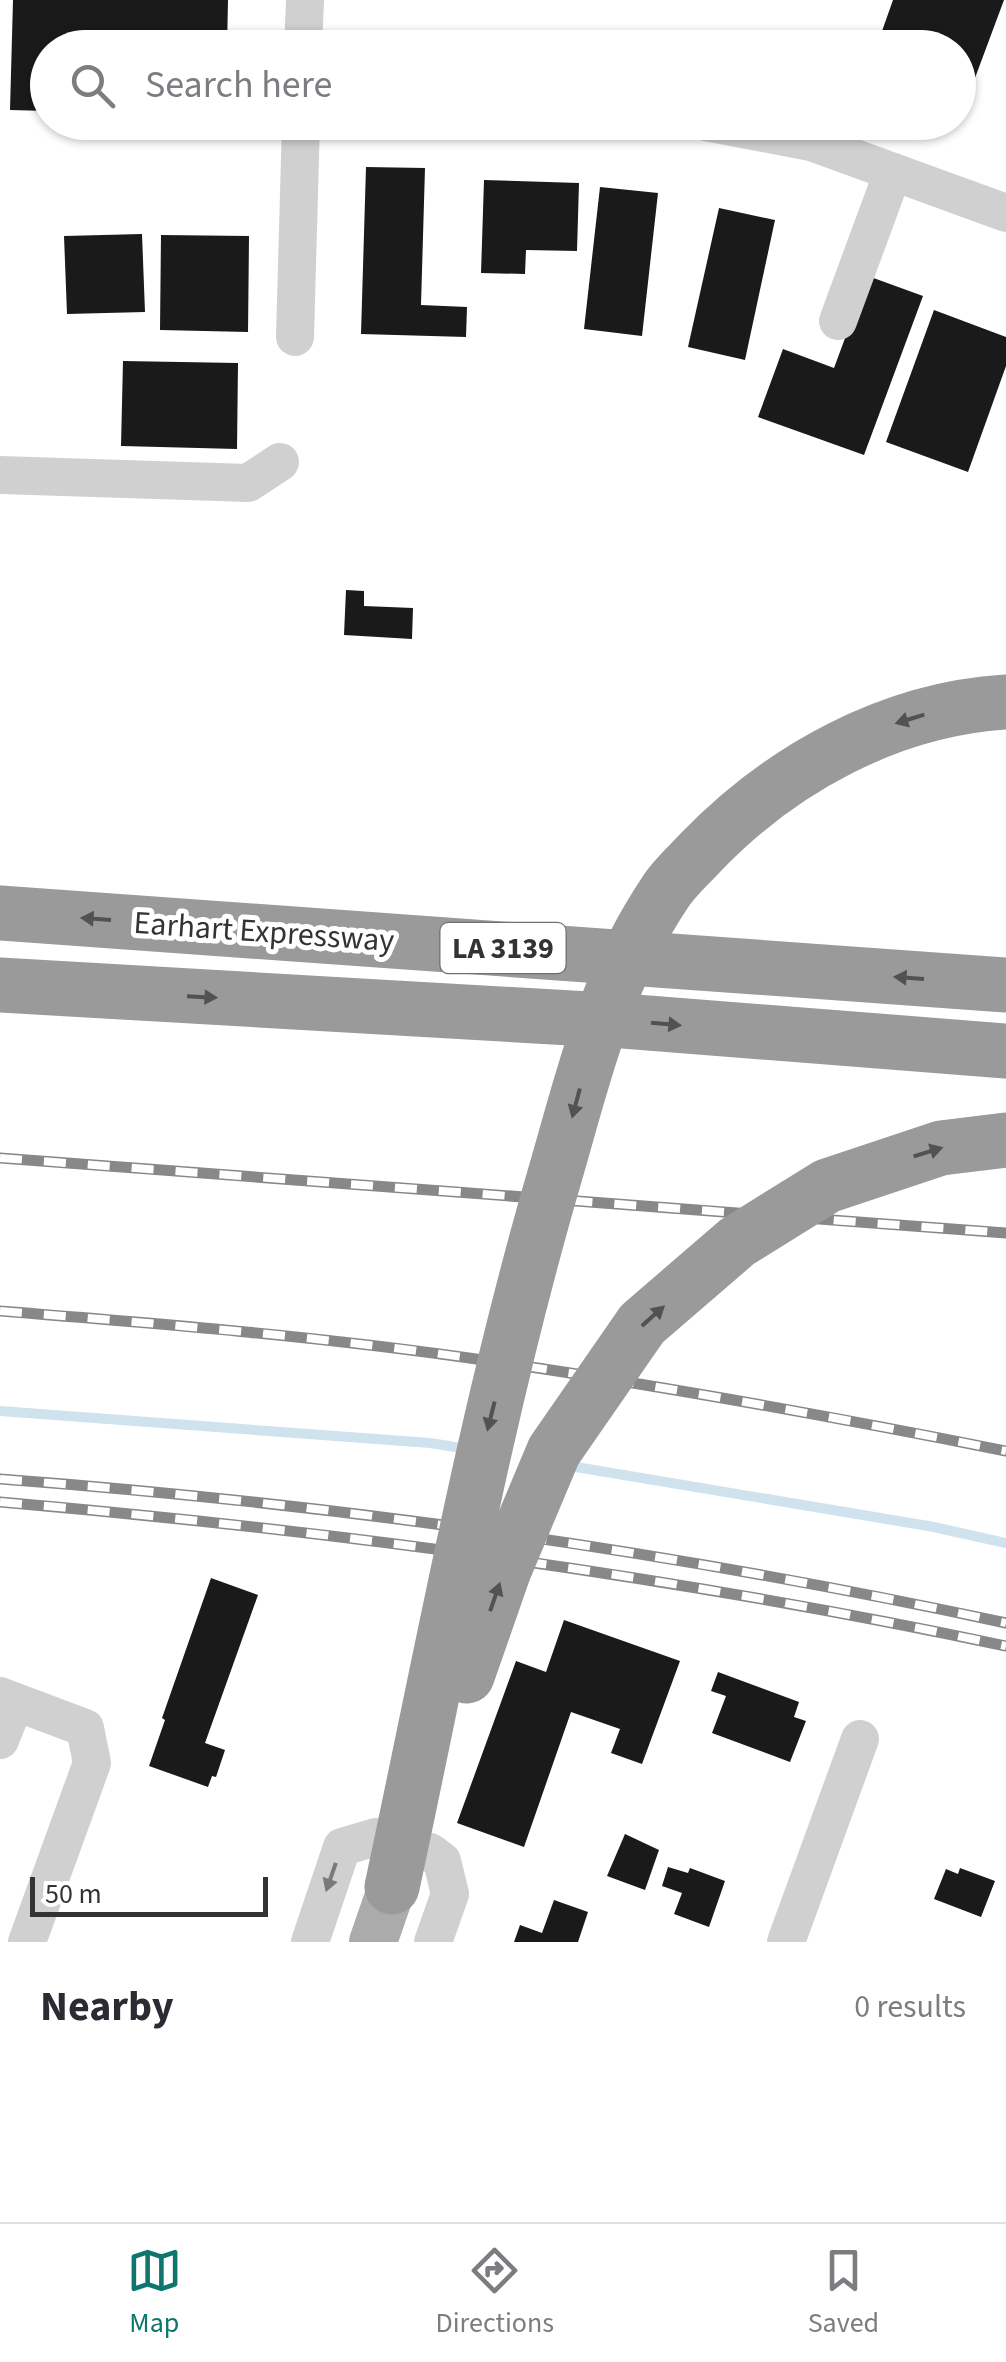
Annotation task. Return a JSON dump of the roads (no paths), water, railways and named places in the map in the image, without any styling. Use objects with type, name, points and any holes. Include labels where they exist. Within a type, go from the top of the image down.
[{"type":"highway","points":[[392,1886],[486,1434],[596,1026],[628,951],[668,887],[732,820],[808,768],[850,742],[916,716],[1006,702]]},
{"type":"highway","name":"Earhart Expressway","points":[[0,913],[1006,985]]},
{"type":"highway","name":"Earhart Expressway","points":[[0,986],[623,1021],[1006,1051]]},
{"type":"highway","points":[[392,1886],[504,1570],[554,1452],[642,1324],[737,1242],[826,1186],[941,1148],[1006,1140]]},
{"type":"main road","points":[[373,1942],[392,1886]]},
{"type":"street","points":[[304,30],[305,0]]},
{"type":"street","points":[[295,337],[301,140]]},
{"type":"street","points":[[801,140],[1006,213]]},
{"type":"street","points":[[838,320],[893,172]]},
{"type":"street","points":[[0,475],[248,483],[280,462]]},
{"type":"street","points":[[0,1740],[7,1699],[85,1728],[92,1763],[27,1942]]},
{"type":"street","points":[[786,1942],[860,1738]]},
{"type":"street","points":[[310,1942],[342,1847],[376,1837],[430,1852],[442,1861],[450,1894],[433,1942]]},
{"type":"waterway","points":[[0,1411],[468,1449]]},
{"type":"waterway","points":[[564,1465],[934,1527],[1006,1543]]},
{"type":"railway","points":[[0,1158],[1006,1233]]},
{"type":"railway","points":[[0,1311],[429,1352],[684,1391],[1006,1451]]},
{"type":"railway","points":[[0,1479],[253,1502],[506,1534],[757,1574],[1006,1623]]},
{"type":"railway","points":[[0,1502],[253,1527],[631,1577],[1006,1646]]}]
